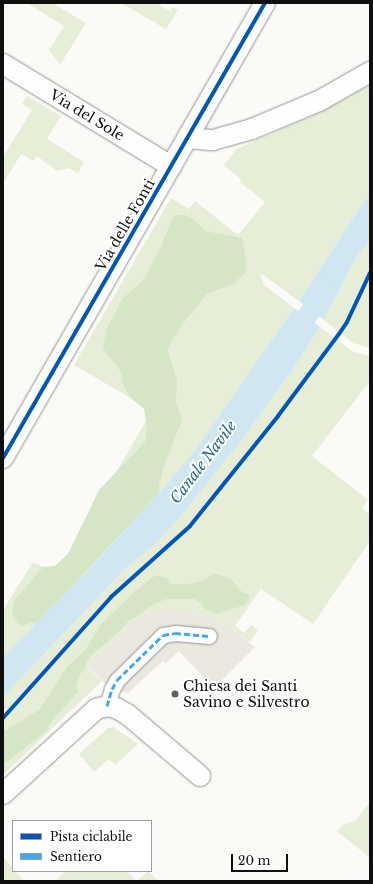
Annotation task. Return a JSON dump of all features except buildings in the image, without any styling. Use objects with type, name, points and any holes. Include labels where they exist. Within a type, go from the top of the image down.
[{"type":"street","name":"Via delle Fonti","points":[[3,458],[265,3]]},
{"type":"street","name":"Via del Sole","points":[[3,64],[171,166]]},
{"type":"street","points":[[188,138],[213,140],[233,135],[320,101],[370,72]]},
{"type":"street","points":[[107,706],[112,688],[117,680],[163,635],[175,633],[209,636]]},
{"type":"street","points":[[3,794],[96,709],[107,706],[116,708],[127,714],[200,776]]},
{"type":"green space","points":[[27,3],[52,3],[86,23],[60,65],[49,50],[64,26]]},
{"type":"green space","points":[[121,3],[161,3],[160,6],[170,11],[173,7],[178,10],[166,29]]},
{"type":"green space","points":[[370,85],[370,195],[362,204],[299,301],[263,275],[260,275],[264,285],[294,308],[195,450],[160,492],[94,564],[3,657],[3,610],[33,562],[43,567],[55,566],[68,554],[146,421],[144,409],[132,399],[74,365],[171,198],[189,209],[195,201],[238,235],[265,202],[240,182],[241,179],[223,165],[236,149],[316,114]]},
{"type":"green space","points":[[27,96],[61,116],[47,139],[84,162],[78,173],[69,168],[57,171],[37,156],[33,161],[21,154],[5,181],[3,180],[3,157],[32,110],[22,104]]},
{"type":"green space","points":[[174,215],[185,215],[193,219],[205,231],[242,238],[246,260],[245,273],[233,284],[207,294],[182,325],[167,349],[177,379],[176,403],[182,420],[164,466],[159,485],[160,492],[37,624],[32,622],[22,626],[12,616],[14,601],[43,567],[55,566],[68,554],[99,490],[145,442],[147,427],[144,409],[132,399],[124,387],[121,372],[103,348],[107,328],[123,298],[143,280],[159,251]]},
{"type":"green space","points":[[370,241],[370,348],[353,343],[324,320],[356,257]]},
{"type":"green space","points":[[320,327],[353,352],[370,356],[370,381],[312,456],[368,500],[362,508],[370,515],[370,541],[313,624],[261,589],[235,626],[244,633],[251,625],[258,630],[250,642],[220,622],[190,611],[88,668],[102,681],[3,775],[3,697],[127,567],[181,516],[242,440],[295,366]]},
{"type":"green space","points":[[215,573],[231,579],[243,593],[249,594],[249,600],[245,605],[216,614],[206,609],[195,599],[166,599],[150,606],[140,615],[129,620],[121,630],[92,655],[86,663],[85,670],[80,674],[76,686],[78,692],[53,719],[46,731],[3,765],[3,732],[40,709],[67,667],[86,649],[101,624],[135,591],[156,575],[167,578],[172,584],[191,584],[202,581]]},
{"type":"green space","points":[[113,727],[138,744],[115,765],[109,759],[94,772],[79,754],[108,728]]},
{"type":"green space","points":[[370,802],[370,858],[337,831],[344,824],[355,821]]},
{"type":"green space","points":[[3,857],[12,867],[12,872],[16,872],[24,881],[3,881]]},
{"type":"green space","points":[[65,872],[128,872],[136,881],[55,881]]},
{"type":"green space","points":[[147,872],[149,872],[158,881],[137,881]]},
{"type":"shaded area","points":[[167,609],[190,611],[220,622],[231,628],[255,647],[214,688],[179,651],[166,663],[163,661],[128,693],[118,691],[107,685],[88,667],[137,620],[146,614]]},
{"type":"water","points":[[370,195],[370,241],[356,257],[324,320],[299,301],[362,204]]},
{"type":"water","points":[[294,308],[320,327],[295,366],[242,440],[181,516],[156,543],[127,567],[3,697],[3,657],[94,564],[160,492],[195,450]]},
{"type":"waterway","name":"Canale Navile","points":[[292,340],[325,288]]},
{"type":"marked path","points":[[107,706],[112,689],[117,680],[163,635],[175,633],[209,636]]},
{"type":"cycle path","points":[[3,458],[265,3]]},
{"type":"cycle path","points":[[3,718],[111,597],[190,526],[278,416],[339,334],[347,322],[370,273]]},
{"type":"place","name":"Chiesa dei Santi Savino e Silvestro","points":[[175,694]]}]
